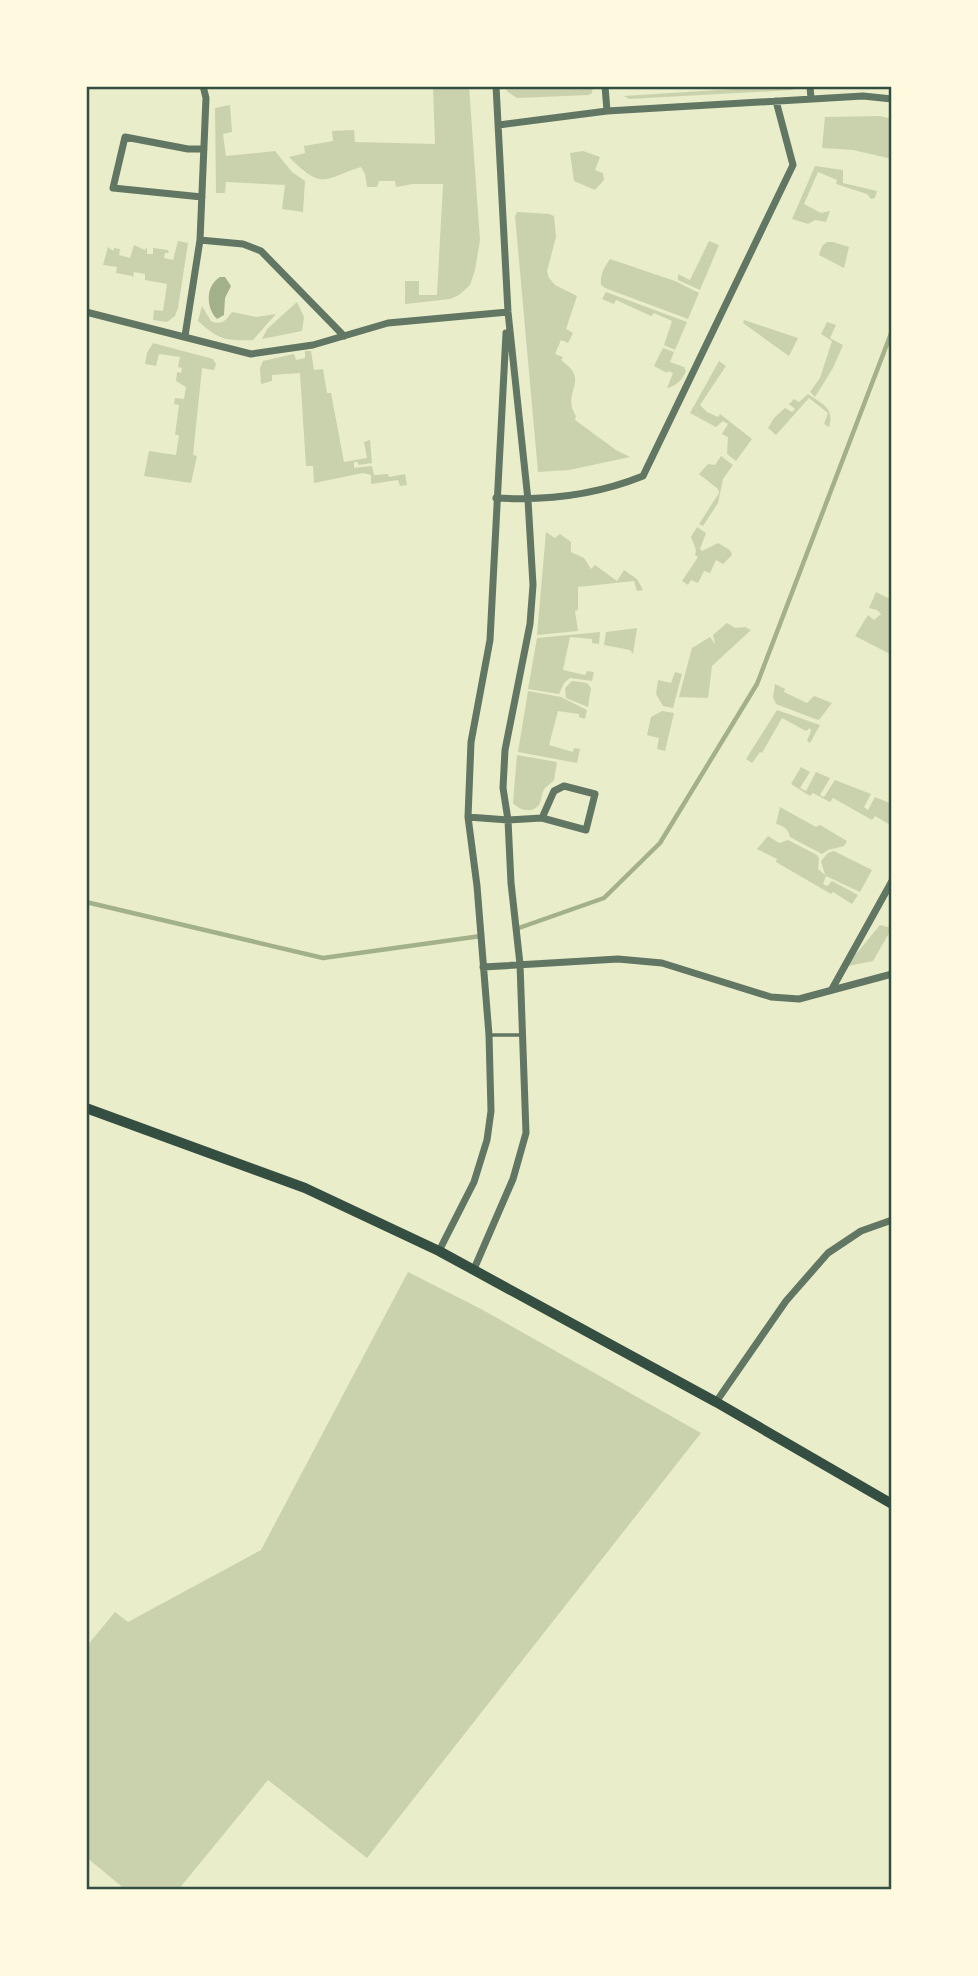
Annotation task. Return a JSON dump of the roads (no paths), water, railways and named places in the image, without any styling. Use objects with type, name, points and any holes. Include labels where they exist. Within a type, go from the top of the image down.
[{"type":"main road","points":[[86,1108],[306,1188],[439,1251],[716,1402],[892,1504]]},
{"type":"street","points":[[185,336],[200,240],[206,97],[203,86]]},
{"type":"street","points":[[474,1269],[513,1179],[526,1132],[520,964],[503,788],[505,750],[530,624],[533,585],[528,500],[508,312],[496,86]]},
{"type":"street","points":[[605,86],[607,111]]},
{"type":"street","points":[[810,86],[811,99]]},
{"type":"street","points":[[499,125],[607,111],[863,96],[892,99]]},
{"type":"street","points":[[496,498],[528,500],[612,488],[643,476],[793,165],[776,101]]},
{"type":"street","points":[[202,197],[113,188],[125,137],[188,149],[204,149]]},
{"type":"street","points":[[200,240],[243,244],[261,251],[344,336]]},
{"type":"street","points":[[86,312],[251,355],[313,345],[388,323],[508,312]]},
{"type":"street","points":[[439,1251],[474,1182],[487,1140],[491,1111],[489,1035],[468,817],[471,742],[490,640],[508,312]]},
{"type":"street","points":[[468,817],[508,820],[542,818],[586,830],[595,794],[564,786],[554,791],[542,818]]},
{"type":"street","points":[[832,989],[892,881]]},
{"type":"street","points":[[483,967],[618,959],[662,963],[771,997],[799,999],[892,974]]},
{"type":"street","points":[[716,1402],[786,1301],[828,1253],[861,1231],[892,1220]]},
{"type":"lane","points":[[489,1035],[523,1035]]},
{"type":"waterway","points":[[516,929],[604,898],[660,843],[757,684],[892,331]]},
{"type":"waterway","points":[[86,902],[323,958],[481,936]]}]
